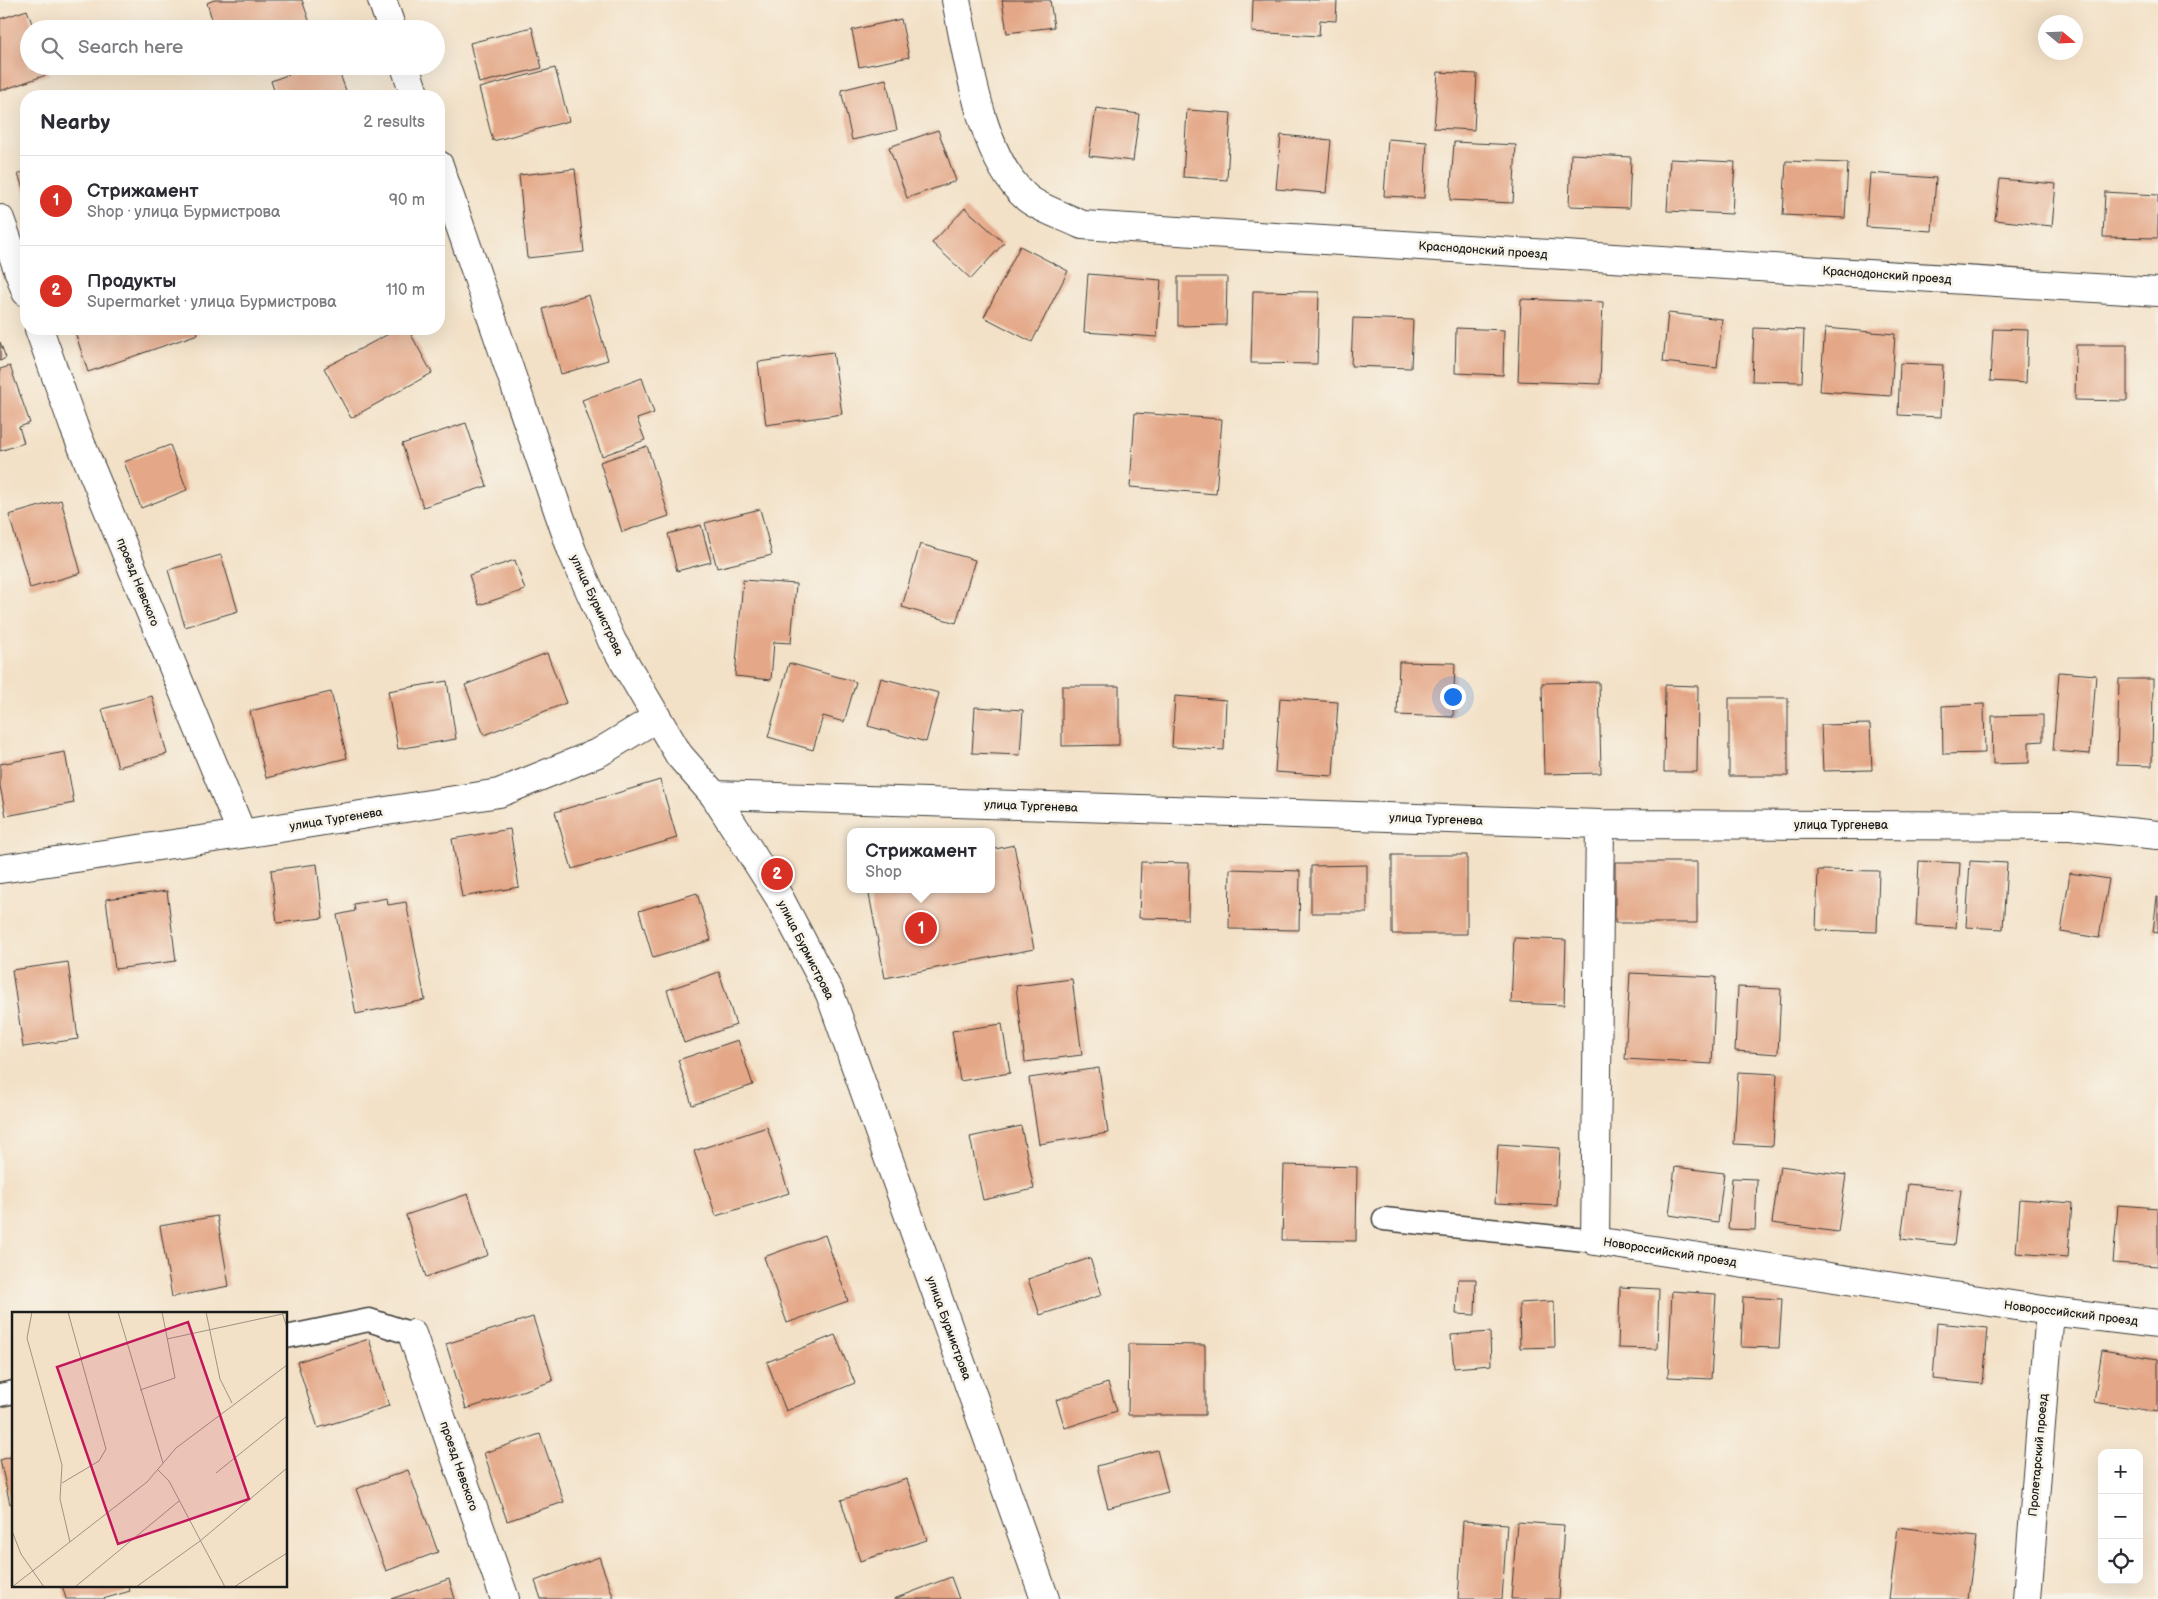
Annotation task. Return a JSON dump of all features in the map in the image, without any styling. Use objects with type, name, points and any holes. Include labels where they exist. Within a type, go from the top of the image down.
[{"type":"street","points":[[382,0],[389,20]]},
{"type":"street","name":"Краснодонский проезд","points":[[956,0],[979,106],[1003,170],[1028,199],[1082,225],[2158,292]]},
{"type":"street","points":[[408,75],[413,90]]},
{"type":"street","name":"улица Бурмистрова","points":[[445,182],[572,551],[612,641],[679,755],[714,795],[779,897],[830,994],[1045,1599]]},
{"type":"street","points":[[0,218],[20,275]]},
{"type":"street","name":"проезд Невского","points":[[41,335],[74,427],[242,834]]},
{"type":"street","name":"улица Тургенева","points":[[0,869],[242,834],[499,793],[600,752],[656,718]]},
{"type":"street","name":"улица Тургенева","points":[[714,795],[1600,824],[2070,826],[2158,835]]},
{"type":"street","name":"Новороссийский проезд","points":[[1600,824],[1595,1241],[2050,1311],[2158,1324]]},
{"type":"street","name":"Пролетарский проезд","points":[[2027,1599],[2050,1311]]},
{"type":"street","name":"проезд Невского","points":[[412,1334],[505,1599]]},
{"type":"lane","points":[[1384,1219],[1595,1241]]},
{"type":"lane","points":[[288,1337],[370,1320],[412,1334]]},
{"type":"building","points":[[214,0],[302,0],[309,20],[212,20],[207,3]]},
{"type":"building","points":[[1002,0],[1050,0],[1054,27],[1007,33]]},
{"type":"building","points":[[1253,0],[1337,0],[1336,21],[1320,20],[1319,36],[1252,32]]},
{"type":"building","points":[[27,10],[31,20],[20,20],[20,75],[46,75],[0,91],[0,19]]},
{"type":"building","points":[[901,19],[909,57],[859,67],[852,30]]},
{"type":"building","points":[[532,27],[542,68],[479,83],[470,43]]},
{"type":"building","points":[[555,68],[569,121],[493,141],[479,88]]},
{"type":"building","points":[[1438,72],[1477,74],[1474,130],[1434,128]]},
{"type":"building","points":[[287,75],[340,75],[346,90],[274,90],[271,81]]},
{"type":"building","points":[[886,79],[897,130],[852,140],[841,90]]},
{"type":"building","points":[[1096,108],[1139,114],[1133,161],[1089,156]]},
{"type":"building","points":[[1187,110],[1231,113],[1227,180],[1183,177]]},
{"type":"building","points":[[938,130],[956,181],[907,198],[889,147]]},
{"type":"building","points":[[1281,135],[1331,140],[1326,193],[1276,189]]},
{"type":"building","points":[[1388,139],[1427,142],[1424,198],[1384,196]]},
{"type":"building","points":[[1454,142],[1516,145],[1513,203],[1450,200]]},
{"type":"building","points":[[1571,154],[1631,157],[1629,208],[1569,206]]},
{"type":"building","points":[[1670,159],[1735,162],[1732,214],[1667,211]]},
{"type":"building","points":[[1786,161],[1848,163],[1845,218],[1783,215]]},
{"type":"building","points":[[575,169],[584,252],[527,258],[519,175]]},
{"type":"building","points":[[1870,173],[1936,178],[1932,231],[1866,227]]},
{"type":"building","points":[[2000,179],[2056,184],[2052,226],[1995,220]]},
{"type":"building","points":[[2105,192],[2158,195],[2158,238],[2103,237]]},
{"type":"building","points":[[965,208],[1004,243],[971,279],[932,243]]},
{"type":"building","points":[[1020,246],[1068,271],[1032,342],[984,317]]},
{"type":"building","points":[[1088,274],[1161,280],[1157,337],[1084,332]]},
{"type":"building","points":[[1178,277],[1227,277],[1226,325],[1178,326]]},
{"type":"building","points":[[1253,291],[1319,292],[1317,364],[1251,363]]},
{"type":"building","points":[[589,295],[608,360],[561,374],[543,309]]},
{"type":"building","points":[[1521,299],[1603,302],[1600,384],[1518,381]]},
{"type":"building","points":[[1668,313],[1722,319],[1717,368],[1663,362]]},
{"type":"building","points":[[1353,318],[1413,320],[1411,368],[1351,366]]},
{"type":"building","points":[[1456,328],[1504,330],[1503,375],[1455,373]]},
{"type":"building","points":[[1754,328],[1804,330],[1802,382],[1752,381]]},
{"type":"building","points":[[1825,328],[1895,334],[1891,396],[1820,391]]},
{"type":"building","points":[[1993,329],[2028,330],[2026,383],[1990,381]]},
{"type":"building","points":[[76,335],[195,335],[88,372]]},
{"type":"building","points":[[387,335],[411,335],[432,373],[351,418],[324,368]]},
{"type":"building","points":[[0,342],[6,358],[0,361]]},
{"type":"building","points":[[2076,345],[2127,345],[2127,401],[2075,400]]},
{"type":"building","points":[[833,352],[842,414],[766,425],[758,362]]},
{"type":"building","points":[[1900,363],[1943,365],[1941,417],[1898,415]]},
{"type":"building","points":[[10,366],[30,423],[19,427],[24,443],[0,451],[0,369]]},
{"type":"building","points":[[642,378],[654,413],[637,419],[645,440],[602,456],[582,400]]},
{"type":"building","points":[[1135,413],[1222,419],[1216,494],[1130,487]]},
{"type":"building","points":[[466,423],[487,486],[423,507],[402,444]]},
{"type":"building","points":[[170,445],[187,490],[141,508],[124,462]]},
{"type":"building","points":[[647,446],[669,516],[622,532],[600,462]]},
{"type":"building","points":[[61,500],[81,573],[30,588],[9,515]]},
{"type":"building","points":[[760,509],[772,555],[717,568],[705,523]]},
{"type":"building","points":[[701,525],[711,562],[677,571],[668,534]]},
{"type":"building","points":[[920,544],[975,560],[956,623],[902,607]]},
{"type":"building","points":[[221,555],[238,611],[185,627],[168,570]]},
{"type":"building","points":[[515,560],[525,590],[479,605],[469,575]]},
{"type":"building","points":[[743,580],[796,584],[791,643],[774,642],[771,680],[735,676]]},
{"type":"building","points":[[547,653],[566,703],[484,735],[465,685]]},
{"type":"building","points":[[1399,662],[1455,663],[1453,717],[1397,715]]},
{"type":"building","points":[[789,663],[856,682],[844,722],[823,716],[813,750],[768,737]]},
{"type":"building","points":[[2059,672],[2096,675],[2090,754],[2053,751]]},
{"type":"building","points":[[881,678],[939,693],[926,742],[868,726]]},
{"type":"building","points":[[2119,679],[2153,679],[2152,766],[2117,765]]},
{"type":"building","points":[[447,681],[456,739],[398,749],[388,691]]},
{"type":"building","points":[[1599,682],[1601,773],[1544,774],[1542,683]]},
{"type":"building","points":[[1665,685],[1698,686],[1697,772],[1664,772]]},
{"type":"building","points":[[1062,686],[1119,686],[1119,745],[1062,746]]},
{"type":"building","points":[[331,692],[347,758],[266,778],[250,711]]},
{"type":"building","points":[[152,696],[167,754],[118,767],[102,709]]},
{"type":"building","points":[[1175,696],[1226,700],[1224,750],[1172,747]]},
{"type":"building","points":[[1280,698],[1338,702],[1333,776],[1275,772]]},
{"type":"building","points":[[1729,698],[1788,698],[1788,776],[1729,776]]},
{"type":"building","points":[[1984,704],[1985,753],[1943,754],[1942,706]]},
{"type":"building","points":[[975,707],[1023,710],[1020,755],[972,753]]},
{"type":"building","points":[[2043,715],[2043,741],[2029,742],[2029,763],[1993,764],[1992,716]]},
{"type":"building","points":[[1870,724],[1872,770],[1823,771],[1821,725]]},
{"type":"building","points":[[65,752],[74,803],[6,816],[0,786],[0,764]]},
{"type":"building","points":[[660,780],[677,838],[572,869],[555,812]]},
{"type":"building","points":[[510,829],[519,887],[462,897],[452,839]]},
{"type":"building","points":[[1014,845],[1034,949],[885,978],[869,893],[995,893],[995,849]]},
{"type":"building","points":[[1392,855],[1467,855],[1467,934],[1392,934]]},
{"type":"building","points":[[1919,861],[1960,863],[1956,928],[1916,926]]},
{"type":"building","points":[[1970,861],[2007,863],[2003,929],[1966,927]]},
{"type":"building","points":[[1141,862],[1189,863],[1188,919],[1139,918]]},
{"type":"building","points":[[1615,862],[1697,862],[1697,923],[1615,923]]},
{"type":"building","points":[[317,864],[323,918],[277,923],[271,870]]},
{"type":"building","points":[[1367,865],[1367,913],[1311,913],[1311,866]]},
{"type":"building","points":[[1230,869],[1300,871],[1299,930],[1229,929]]},
{"type":"building","points":[[1818,870],[1879,871],[1877,932],[1816,930]]},
{"type":"building","points":[[2070,873],[2109,879],[2099,938],[2061,932]]},
{"type":"building","points":[[167,891],[176,961],[115,969],[106,899]]},
{"type":"building","points":[[697,893],[711,940],[653,958],[639,911]]},
{"type":"building","points":[[2158,897],[2158,933],[2153,932]]},
{"type":"building","points":[[387,898],[388,905],[406,902],[425,1000],[356,1014],[337,915],[355,911],[354,904]]},
{"type":"building","points":[[1514,938],[1566,940],[1564,1005],[1511,1003]]},
{"type":"building","points":[[68,962],[78,1039],[23,1047],[12,970]]},
{"type":"building","points":[[719,972],[736,1025],[684,1043],[667,990]]},
{"type":"building","points":[[1630,973],[1716,977],[1712,1064],[1625,1059]]},
{"type":"building","points":[[1072,979],[1082,1055],[1025,1062],[1016,986]]},
{"type":"building","points":[[1738,987],[1781,989],[1778,1054],[1735,1051]]},
{"type":"building","points":[[1002,1024],[1010,1073],[960,1081],[952,1031]]},
{"type":"building","points":[[738,1040],[753,1085],[692,1105],[678,1060]]},
{"type":"building","points":[[1099,1068],[1108,1133],[1039,1144],[1029,1078]]},
{"type":"building","points":[[1738,1072],[1777,1074],[1773,1146],[1734,1144]]},
{"type":"building","points":[[1021,1126],[1034,1189],[983,1200],[970,1137]]},
{"type":"building","points":[[767,1127],[789,1193],[716,1216],[694,1151]]},
{"type":"building","points":[[1498,1144],[1560,1148],[1557,1206],[1495,1203]]},
{"type":"building","points":[[1284,1165],[1357,1167],[1356,1241],[1282,1240]]},
{"type":"building","points":[[1780,1166],[1846,1175],[1838,1232],[1772,1223]]},
{"type":"building","points":[[1675,1167],[1724,1173],[1718,1222],[1669,1215]]},
{"type":"building","points":[[1732,1178],[1757,1179],[1755,1230],[1728,1229]]},
{"type":"building","points":[[1908,1184],[1961,1190],[1954,1245],[1901,1239]]},
{"type":"building","points":[[468,1194],[488,1255],[426,1277],[406,1215]]},
{"type":"building","points":[[2020,1199],[2072,1203],[2068,1257],[2016,1253]]},
{"type":"building","points":[[2118,1205],[2158,1208],[2158,1266],[2113,1263]]},
{"type":"building","points":[[217,1216],[229,1286],[172,1297],[160,1226]]},
{"type":"building","points":[[825,1235],[848,1301],[787,1323],[764,1257]]},
{"type":"building","points":[[1090,1258],[1102,1295],[1040,1315],[1028,1279]]},
{"type":"building","points":[[1458,1279],[1476,1279],[1475,1315],[1456,1314]]},
{"type":"building","points":[[1620,1287],[1659,1289],[1657,1349],[1618,1348]]},
{"type":"building","points":[[1672,1291],[1716,1294],[1711,1379],[1668,1377]]},
{"type":"building","points":[[1743,1297],[1782,1299],[1779,1348],[1741,1347]]},
{"type":"building","points":[[1554,1301],[1555,1347],[1520,1348],[1519,1303]]},
{"type":"building","points":[[533,1317],[553,1381],[466,1409],[446,1344]]},
{"type":"building","points":[[1937,1323],[1988,1328],[1983,1384],[1933,1379]]},
{"type":"building","points":[[1490,1332],[1491,1365],[1454,1368],[1451,1335]]},
{"type":"building","points":[[835,1335],[855,1383],[786,1411],[767,1362]]},
{"type":"building","points":[[369,1339],[389,1406],[318,1428],[297,1362]]},
{"type":"building","points":[[1129,1344],[1205,1345],[1205,1415],[1128,1415]]},
{"type":"building","points":[[2102,1350],[2158,1359],[2158,1412],[2094,1402]]},
{"type":"building","points":[[1108,1383],[1117,1411],[1065,1428],[1056,1400]]},
{"type":"building","points":[[540,1434],[564,1502],[507,1521],[484,1453]]},
{"type":"building","points":[[1157,1450],[1168,1492],[1108,1508],[1097,1466]]},
{"type":"building","points":[[12,1457],[12,1504],[10,1504],[0,1460]]},
{"type":"building","points":[[408,1470],[438,1552],[386,1571],[356,1489]]},
{"type":"building","points":[[907,1479],[927,1540],[860,1561],[841,1500]]},
{"type":"building","points":[[1463,1521],[1507,1524],[1502,1599],[1458,1599]]},
{"type":"building","points":[[1517,1522],[1564,1525],[1559,1599],[1511,1599]]},
{"type":"building","points":[[1898,1527],[1976,1537],[1968,1599],[1889,1599]]},
{"type":"building","points":[[599,1557],[614,1599],[541,1599],[535,1581]]},
{"type":"building","points":[[951,1577],[959,1599],[894,1599]]},
{"type":"building","points":[[449,1579],[455,1599],[391,1599]]},
{"type":"building","points":[[62,1586],[128,1586],[130,1591],[103,1599],[66,1599]]},
{"type":"place","name":"Продукты","points":[[777,874]]},
{"type":"place","name":"Стрижамент","points":[[921,928]]}]
